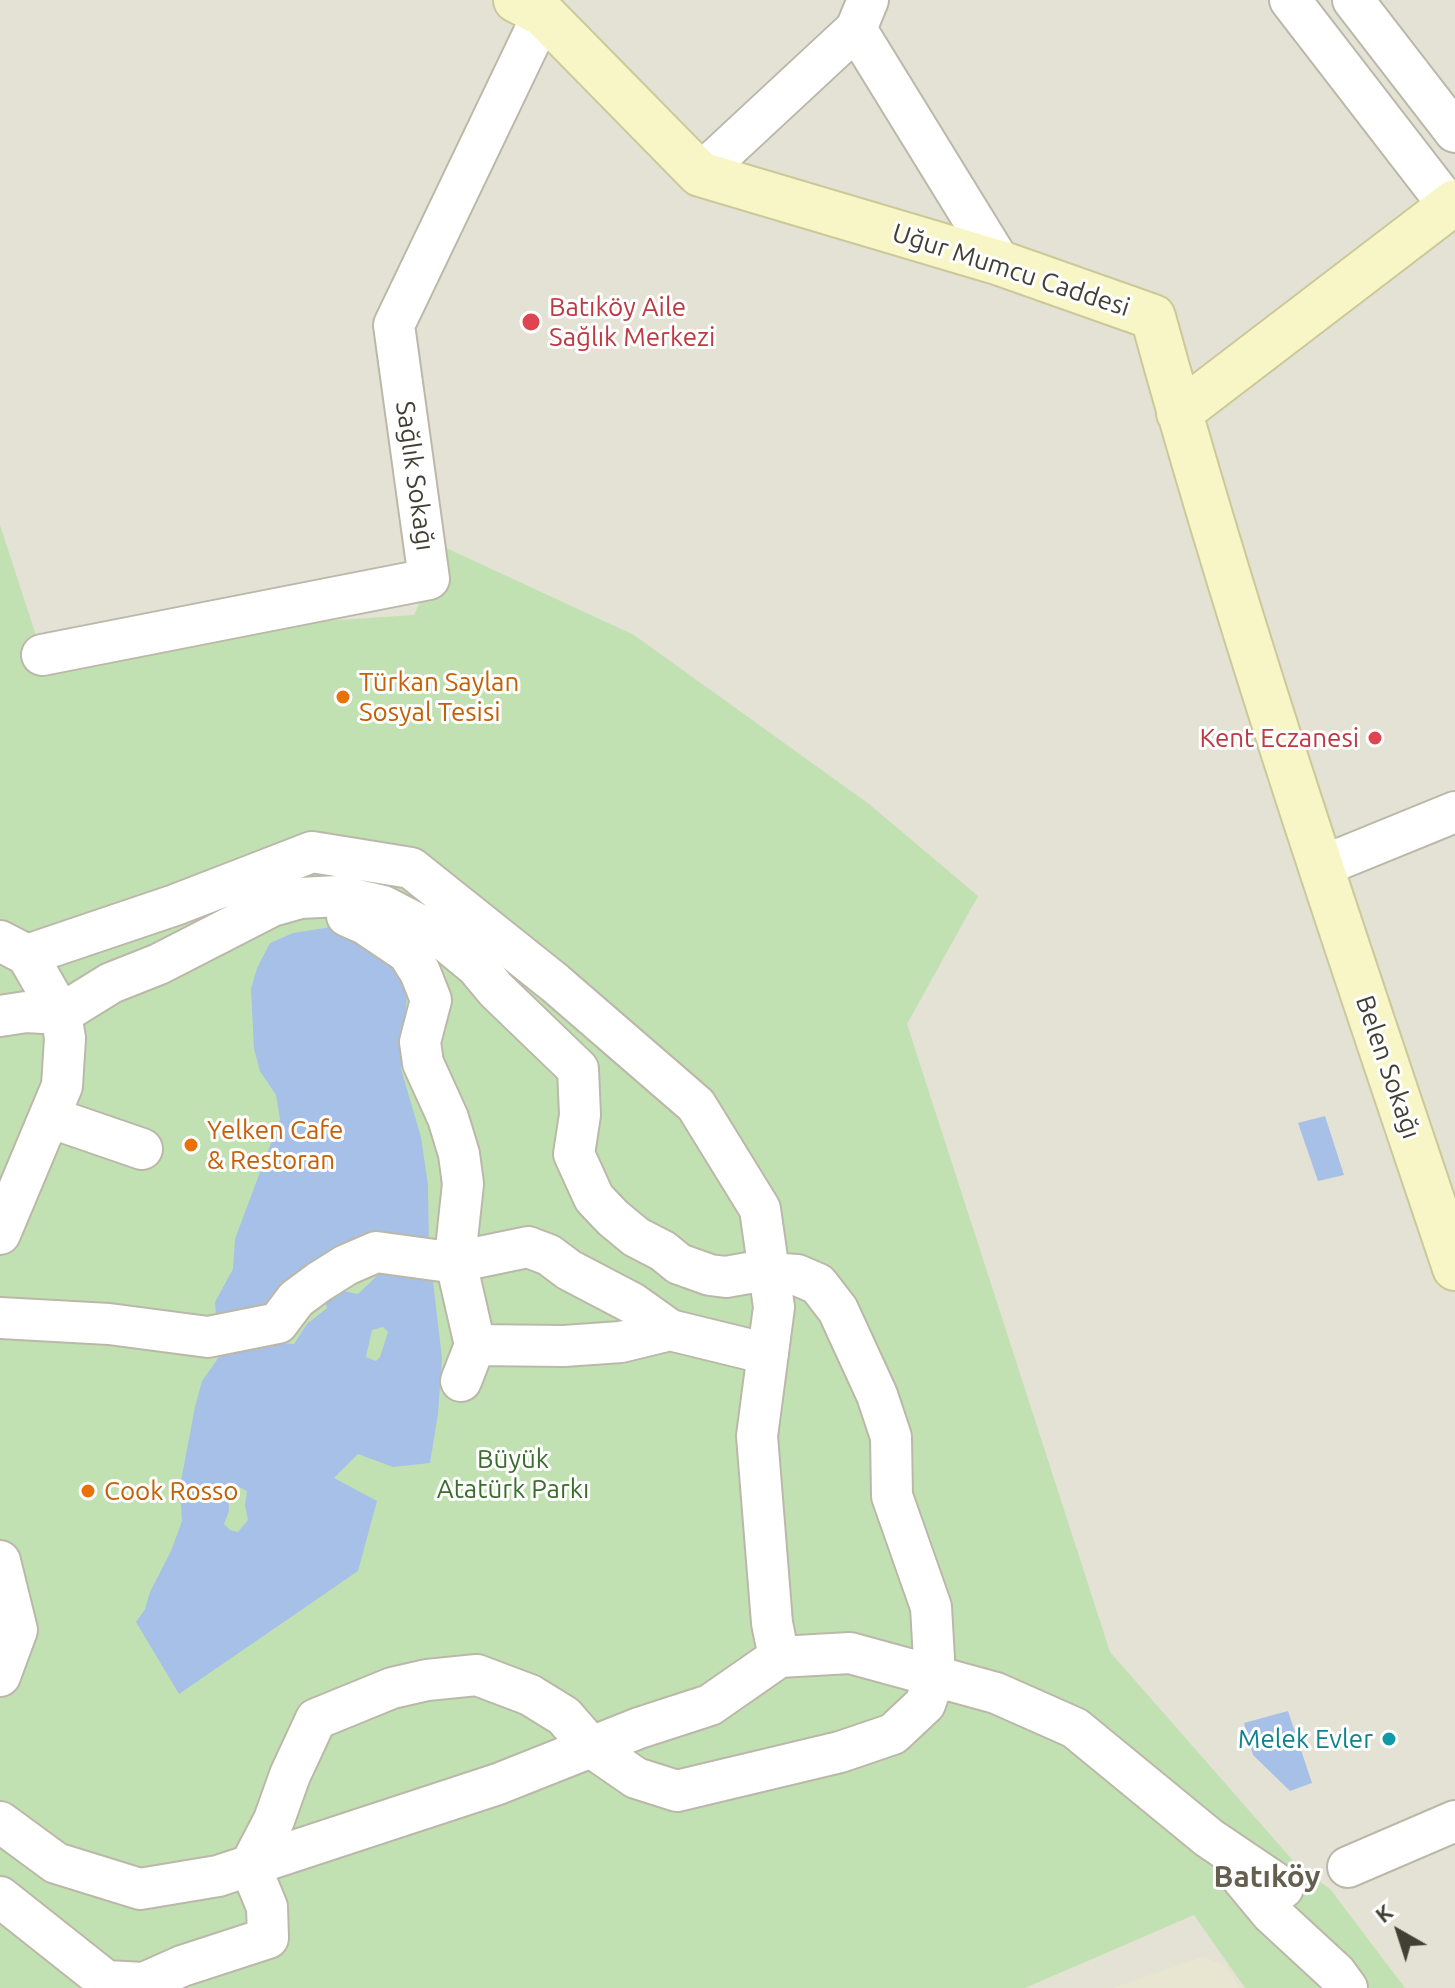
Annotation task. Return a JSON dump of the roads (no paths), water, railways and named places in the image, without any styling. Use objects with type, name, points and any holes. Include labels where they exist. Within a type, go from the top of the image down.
[{"type":"main road","name":"Uğur Mumcu Caddesi","points":[[532,5],[700,174],[1000,263],[1153,317],[1179,413],[1320,867]]},
{"type":"main road","points":[[1179,413],[1452,204]]},
{"type":"main road","name":"Belen Sokağı","points":[[1320,867],[1455,1268]]},
{"type":"street","points":[[1353,0],[1455,132]]},
{"type":"street","points":[[1299,3],[1452,204]]},
{"type":"street","name":"Sağlık Sokağı","points":[[42,655],[429,579],[394,325],[532,5]]},
{"type":"street","points":[[700,174],[862,15],[1000,263]]},
{"type":"street","points":[[1320,867],[1455,812]]},
{"type":"street","points":[[0,1234],[62,1086],[65,1038],[61,1014],[14,948],[175,905],[312,852],[411,868],[555,983],[696,1105],[760,1209],[774,1307],[757,1436],[772,1623],[779,1657]]},
{"type":"street","points":[[0,1016],[26,1012],[61,1014],[111,983],[159,964],[225,929],[286,902],[300,898],[340,896],[383,906],[437,934],[476,966],[496,990],[578,1069],[580,1115],[574,1154],[594,1198],[636,1237],[663,1251],[679,1264],[710,1275],[726,1277],[754,1272],[797,1275],[818,1284],[838,1310],[877,1395],[891,1437],[892,1496],[931,1607],[935,1676],[925,1704],[893,1734],[840,1752],[677,1791],[636,1778],[591,1747],[564,1716],[530,1695],[477,1675],[427,1680],[392,1688],[316,1719],[290,1775],[274,1820],[250,1866]]},
{"type":"street","points":[[225,929],[250,942],[314,916],[345,915],[365,924],[408,953],[420,972],[431,1000],[420,1042],[423,1063],[448,1118],[459,1154],[463,1184],[442,1258],[468,1363],[564,1346],[621,1342],[670,1330]]},
{"type":"street","points":[[49,1117],[142,1149]]},
{"type":"street","points":[[0,1318],[109,1324],[208,1337],[278,1323],[296,1299],[328,1276],[376,1252],[475,1258],[528,1247],[549,1255],[569,1270],[632,1303],[670,1330],[768,1354]]},
{"type":"street","points":[[0,1561],[17,1630],[0,1676]]},
{"type":"street","points":[[0,1822],[56,1863],[140,1889],[218,1876],[498,1784],[710,1705],[779,1657],[850,1653],[996,1693],[1075,1728],[1209,1838],[1283,1888]]},
{"type":"street","points":[[1348,1867],[1455,1821]]},
{"type":"street","points":[[1209,1838],[1271,1913],[1336,1973],[1347,1988]]},
{"type":"street","points":[[0,1897],[106,1981],[144,1983],[182,1966],[268,1938],[267,1907],[250,1866]]},
{"type":"water","points":[[350,924],[375,940],[408,982],[401,1069],[421,1137],[428,1185],[429,1247],[442,1358],[438,1414],[430,1463],[393,1467],[358,1454],[334,1478],[377,1501],[358,1571],[179,1694],[136,1622],[145,1609],[182,1521],[180,1486],[195,1407],[202,1381],[219,1357],[215,1302],[233,1269],[235,1239],[280,1119],[276,1095],[260,1071],[254,1049],[251,989],[257,968],[270,943],[293,933]],"holes":[[[345,1243],[351,1243],[382,1271],[358,1294],[337,1290],[337,1256]],[[325,1301],[327,1308],[307,1324],[294,1344],[282,1343],[274,1335]],[[383,1327],[388,1332],[376,1361],[366,1357],[372,1330]],[[235,1485],[247,1491],[245,1506],[248,1520],[238,1532],[224,1524],[229,1511],[228,1488]]]},
{"type":"water","points":[[1325,1116],[1344,1175],[1318,1181],[1298,1123]]},
{"type":"water","points":[[1288,1711],[1312,1783],[1290,1791],[1253,1755],[1244,1723]]},
{"type":"place","name":"Batıköy Aile Sağlık Merkezi","points":[[531,322]]},
{"type":"place","name":"Türkan Saylan Sosyal Tesisi","points":[[343,697]]},
{"type":"place","name":"Kent Eczanesi","points":[[1375,738]]},
{"type":"place","name":"Yelken Cafe & Restoran","points":[[191,1145]]},
{"type":"place","name":"Cook Rosso","points":[[88,1491]]},
{"type":"place","name":"Melek Evler","points":[[1389,1739]]},
{"type":"district","name":"Batıköy","points":[[1267,1877]]},
{"type":"park label","name":"Büyük Atatürk Parkı","points":[[513,1474]]}]
